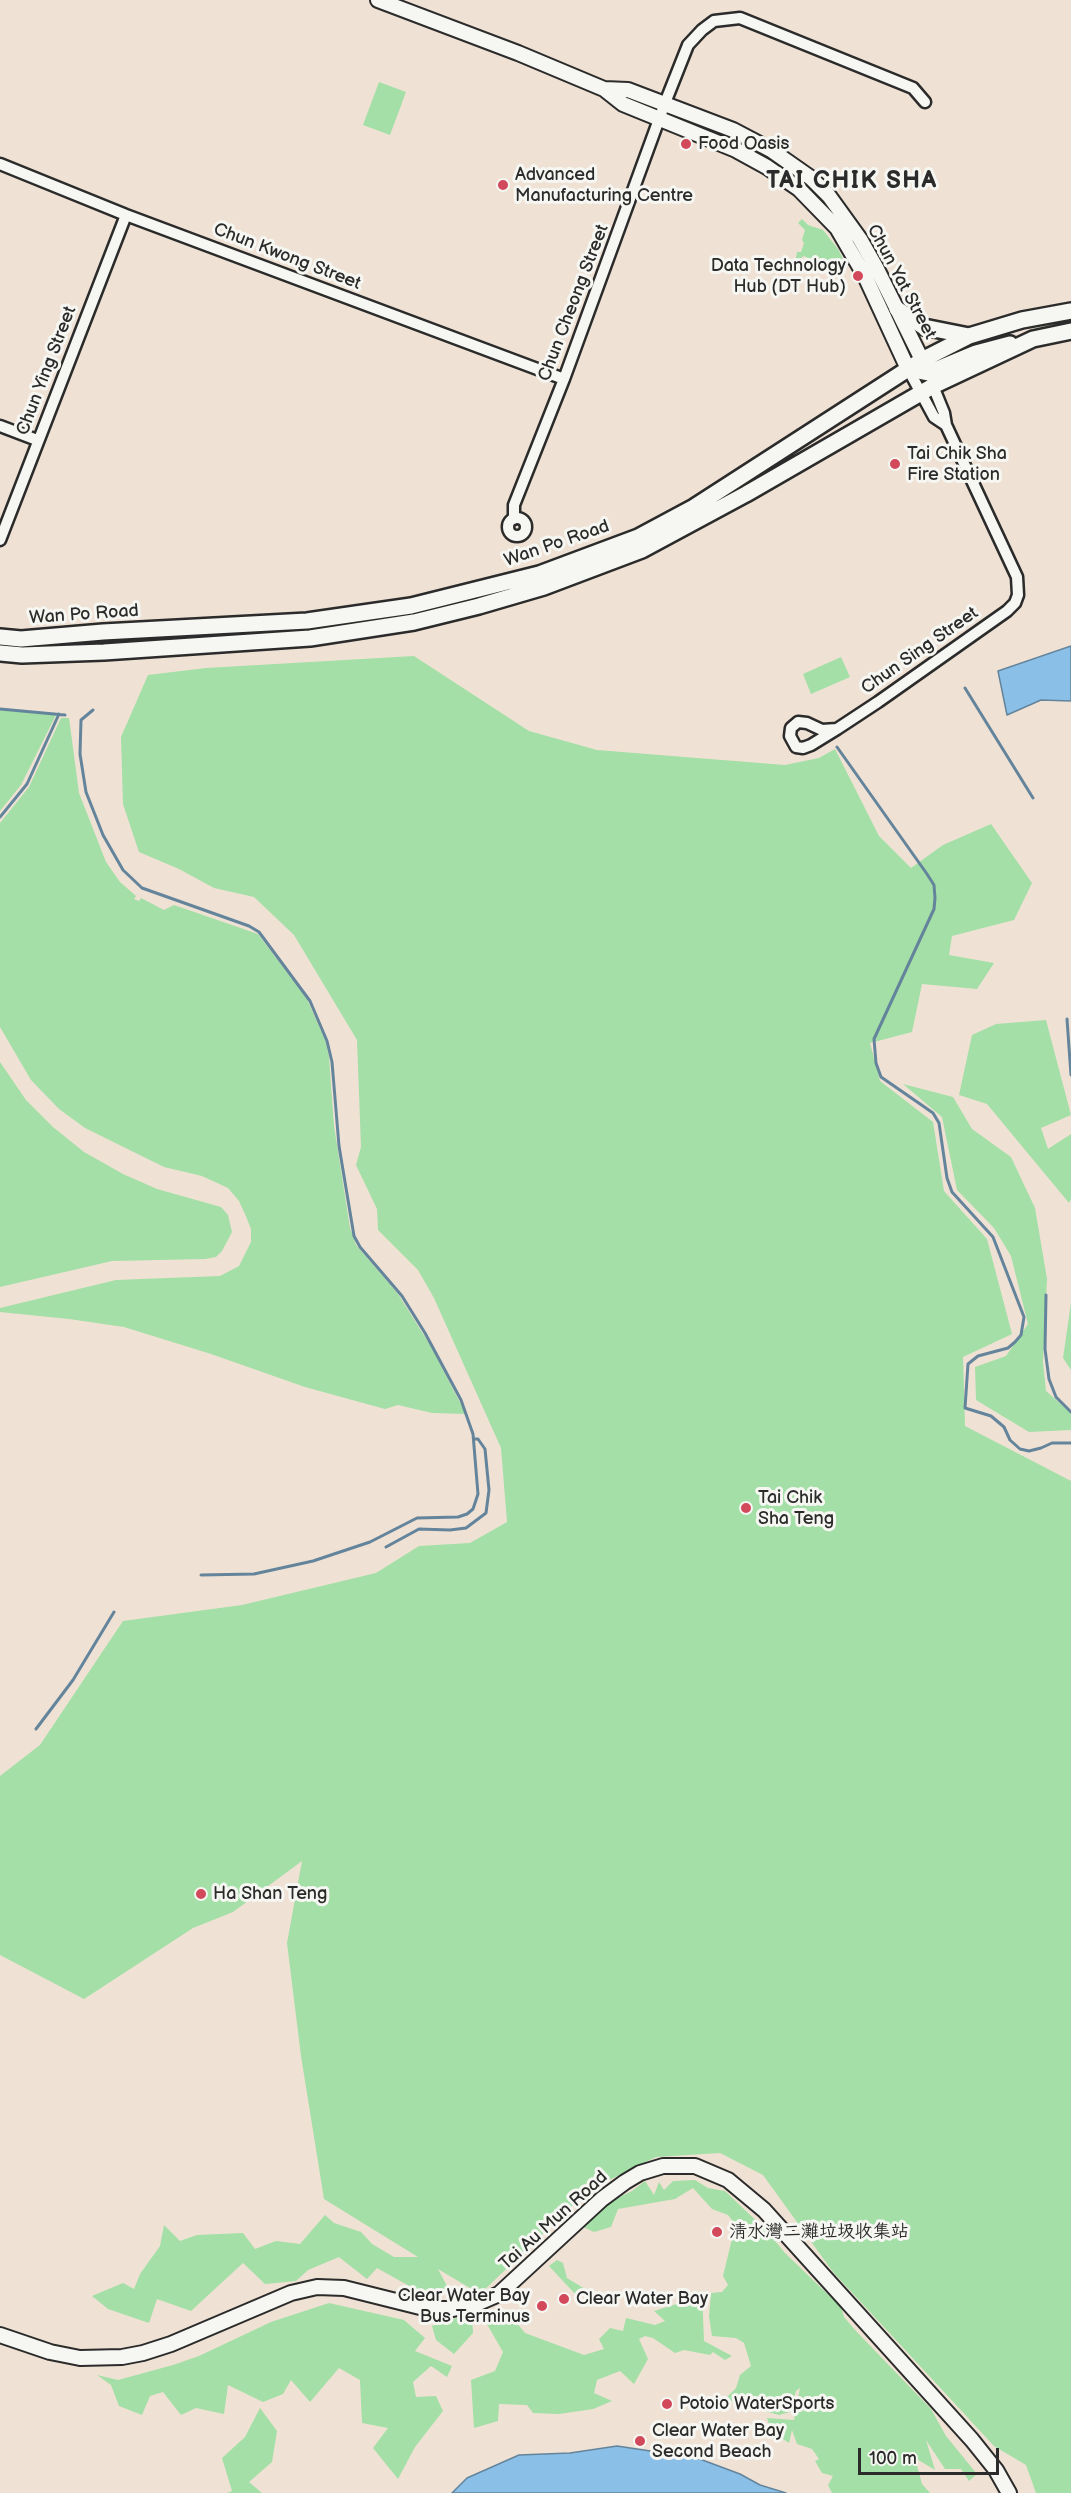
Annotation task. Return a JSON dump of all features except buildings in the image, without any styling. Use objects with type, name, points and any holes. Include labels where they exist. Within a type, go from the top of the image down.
[{"type":"main road","points":[[897,309],[911,321],[924,327],[969,336]]},
{"type":"main road","name":"Wan Po Road","points":[[0,653],[22,655],[104,652],[310,638],[414,622],[544,587],[642,550],[746,494],[926,378],[969,336],[1022,320],[1071,311]]},
{"type":"main road","name":"Wan Po Road","points":[[0,637],[21,639],[115,631],[307,621],[411,606],[539,574],[639,537],[694,507],[908,369],[926,378],[1033,339],[1071,331]]},
{"type":"street","name":"Chun Yat Street","points":[[378,0],[518,53],[604,89],[623,104],[736,150],[767,167],[799,189],[837,228],[852,250],[908,369],[926,378]]},
{"type":"street","name":"Chun Cheong Street","points":[[514,519],[514,505],[564,378],[665,103],[688,45],[702,30],[714,21],[740,18],[913,88],[926,102]]},
{"type":"street","name":"Chun Yat Street","points":[[604,89],[628,90],[733,130],[771,150],[811,178],[829,196],[847,219],[877,269],[897,309],[926,378],[944,412],[946,425],[1017,577],[1018,595]]},
{"type":"street","name":"Chun Kwong Street","points":[[0,164],[126,215],[564,378]]},
{"type":"street","name":"Chun Ying Street","points":[[0,540],[126,215]]},
{"type":"street","points":[[0,426],[37,440]]},
{"type":"street","name":"Chun Sing Street","points":[[837,729],[1007,611],[1015,603],[1018,595]]},
{"type":"street","name":"Tai Au Mun Road","points":[[0,2335],[50,2352],[80,2358],[123,2357],[171,2344],[291,2293],[317,2287],[354,2290],[428,2310],[453,2309],[476,2304],[499,2294],[617,2187],[656,2168],[671,2165],[695,2166],[728,2180],[764,2211],[964,2431],[996,2470],[1009,2493]]},
{"type":"green space","points":[[379,82],[406,92],[390,135],[363,125]]},
{"type":"green space","points":[[802,219],[808,225],[823,230],[838,249],[844,261],[839,267],[840,272],[829,273],[828,265],[815,260],[807,262],[808,258],[804,256],[798,260],[796,258],[797,252],[801,252],[804,243],[802,240],[805,230],[798,223]]},
{"type":"green space","points":[[414,656],[529,731],[597,750],[785,765],[819,758],[835,749],[879,836],[911,868],[943,845],[991,824],[1032,883],[1014,920],[952,936],[949,955],[994,963],[977,989],[922,984],[912,1032],[870,1043],[880,1081],[933,1122],[944,1191],[987,1239],[1012,1334],[963,1357],[965,1426],[1071,1481],[1071,2493],[1036,2493],[1026,2465],[994,2446],[833,2272],[763,2175],[720,2153],[656,2157],[589,2190],[480,2294],[438,2269],[449,2290],[420,2292],[377,2268],[367,2279],[339,2257],[308,2270],[296,2281],[265,2284],[243,2263],[191,2311],[157,2299],[149,2323],[108,2309],[92,2296],[123,2283],[134,2289],[140,2274],[160,2246],[164,2225],[180,2241],[197,2235],[243,2233],[255,2249],[276,2241],[300,2244],[325,2215],[334,2223],[361,2232],[372,2244],[394,2257],[418,2257],[324,2199],[301,2056],[287,1943],[302,1861],[233,1912],[193,1928],[84,1999],[0,1955],[0,1776],[40,1745],[123,1621],[242,1605],[376,1573],[419,1546],[470,1543],[507,1522],[501,1448],[434,1298],[418,1270],[378,1230],[377,1209],[356,1165],[361,1147],[357,1040],[294,935],[254,897],[214,888],[179,869],[139,852],[123,804],[121,737],[148,675],[206,668]]},
{"type":"green space","points":[[841,657],[850,677],[811,694],[803,674]]},
{"type":"green space","points":[[0,710],[56,715],[21,785],[0,811]]},
{"type":"green space","points":[[61,718],[69,718],[79,793],[106,862],[120,882],[136,896],[134,899],[139,901],[141,898],[164,910],[174,905],[258,934],[307,999],[326,1042],[329,1057],[334,1126],[350,1228],[356,1245],[398,1294],[430,1345],[466,1414],[432,1413],[398,1405],[385,1409],[305,1387],[124,1327],[0,1312],[0,1308],[116,1280],[220,1276],[239,1266],[251,1242],[251,1229],[245,1214],[239,1201],[228,1188],[202,1176],[164,1167],[85,1128],[59,1109],[31,1080],[0,1027],[0,823],[29,787]]},
{"type":"green space","points":[[1046,1020],[1071,1115],[1041,1128],[1048,1149],[1071,1134],[1071,1199],[1069,1203],[987,1104],[959,1095],[972,1035],[996,1024]]},
{"type":"green space","points":[[0,1062],[26,1100],[53,1127],[84,1152],[123,1174],[157,1189],[221,1207],[228,1215],[232,1232],[222,1251],[216,1257],[205,1259],[112,1261],[0,1287]]},
{"type":"green space","points":[[903,1084],[953,1097],[972,1129],[1011,1157],[1035,1208],[1047,1279],[1043,1362],[1046,1391],[1071,1413],[1071,1430],[1029,1432],[976,1400],[975,1367],[1006,1356],[1028,1324],[1011,1256],[994,1228],[957,1190],[942,1117]]},
{"type":"green space","points":[[1071,1303],[1071,1370],[1063,1358]]},
{"type":"green space","points":[[695,2180],[708,2188],[725,2191],[841,2307],[844,2317],[856,2331],[931,2409],[946,2436],[977,2474],[969,2481],[961,2469],[945,2469],[926,2440],[935,2470],[915,2458],[922,2484],[930,2493],[832,2493],[828,2485],[833,2476],[822,2473],[815,2461],[819,2459],[812,2449],[797,2444],[792,2430],[789,2443],[771,2431],[767,2418],[794,2420],[800,2388],[796,2391],[790,2412],[779,2415],[765,2411],[753,2396],[738,2403],[725,2399],[736,2388],[740,2375],[751,2366],[744,2343],[736,2338],[712,2336],[709,2316],[711,2293],[722,2292],[728,2285],[723,2276],[732,2239],[732,2220],[728,2215],[712,2209],[693,2188],[675,2199],[618,2209],[611,2227],[594,2232],[583,2227],[603,2205],[632,2191],[645,2181],[654,2195],[659,2182],[664,2190],[673,2181]]},
{"type":"green space","points":[[557,2260],[563,2263],[567,2278],[585,2289],[585,2296],[577,2296],[549,2266]]},
{"type":"green space","points":[[699,2291],[702,2292],[704,2341],[732,2356],[725,2360],[713,2352],[710,2355],[684,2350],[675,2353],[653,2338],[645,2336],[639,2339],[648,2359],[634,2384],[620,2371],[597,2380],[594,2393],[612,2401],[593,2409],[559,2414],[533,2413],[527,2405],[499,2404],[498,2421],[474,2428],[471,2380],[495,2371],[503,2352],[484,2319],[507,2311],[525,2333],[584,2355],[604,2349],[599,2339],[610,2328],[623,2331],[626,2318],[655,2325],[665,2321],[654,2311],[680,2303]]},
{"type":"green space","points":[[329,2303],[404,2320],[425,2338],[415,2351],[452,2366],[447,2377],[431,2366],[413,2382],[416,2397],[436,2396],[443,2411],[415,2447],[398,2479],[373,2448],[388,2428],[362,2423],[360,2380],[339,2368],[310,2402],[291,2380],[283,2394],[263,2402],[228,2385],[224,2414],[196,2408],[181,2415],[163,2392],[150,2396],[142,2415],[119,2406],[111,2385],[97,2375],[118,2380],[173,2365],[199,2356],[271,2322]]},
{"type":"green space","points":[[472,2316],[473,2333],[454,2354],[436,2340],[432,2326],[450,2319]]},
{"type":"green space","points":[[260,2408],[277,2431],[272,2462],[249,2482],[262,2493],[227,2493],[232,2491],[222,2458],[245,2437]]},
{"type":"water","points":[[1071,646],[1071,701],[1041,700],[1007,715],[998,671]]},
{"type":"water","points":[[617,2446],[697,2458],[740,2474],[760,2485],[786,2493],[452,2493],[467,2478],[519,2455],[570,2453]]},
{"type":"waterway","points":[[965,688],[1033,798]]},
{"type":"waterway","points":[[0,709],[65,715]]},
{"type":"waterway","points":[[93,710],[81,720],[80,754],[86,792],[103,835],[123,870],[142,888],[249,926],[259,932],[310,1001],[327,1041],[332,1062],[339,1146],[354,1236],[360,1247],[402,1296],[425,1333],[461,1400],[473,1434],[478,1494],[473,1509],[467,1514],[458,1517],[417,1518],[370,1542],[313,1561],[254,1574],[201,1575]]},
{"type":"waterway","points":[[0,817],[27,784],[59,714]]},
{"type":"waterway","points":[[837,747],[934,885],[934,909],[874,1039],[876,1063],[881,1077],[933,1113],[939,1123],[947,1178],[952,1192],[993,1237],[1024,1317],[1021,1335],[1008,1348],[978,1356],[968,1364],[965,1408],[991,1416],[1004,1427],[1010,1440],[1020,1449],[1029,1451],[1052,1443],[1071,1443]]},
{"type":"waterway","points":[[1067,1019],[1071,1075]]},
{"type":"waterway","points":[[1046,1295],[1045,1349],[1049,1379],[1056,1397],[1071,1412]]},
{"type":"waterway","points":[[386,1547],[419,1529],[466,1528],[486,1513],[489,1490],[485,1449],[478,1439],[474,1439]]},
{"type":"waterway","points":[[36,1729],[73,1680],[114,1612]]},
{"type":"place","name":"Food Oasis","points":[[686,144]]},
{"type":"place","name":"Advanced Manufacturing Centre","points":[[503,185]]},
{"type":"place","name":"Data Technology Hub (DT Hub)","points":[[858,276]]},
{"type":"place","name":"Tai Chik Sha Fire Station","points":[[895,464]]},
{"type":"place","name":"Tai Chik Sha Teng","points":[[746,1508]]},
{"type":"place","name":"Ha Shan Teng","points":[[201,1894]]},
{"type":"place","name":"清水灣二灘垃圾收集站","points":[[717,2232]]},
{"type":"place","name":"Clear Water Bay","points":[[564,2299]]},
{"type":"place","name":"Clear Water Bay Bus Terminus","points":[[542,2306]]},
{"type":"place","name":"Potoio WaterSports","points":[[667,2404]]},
{"type":"place","name":"Clear Water Bay Second Beach","points":[[640,2441]]},
{"type":"district","name":"TAI CHIK SHA","points":[[852,182]]}]
